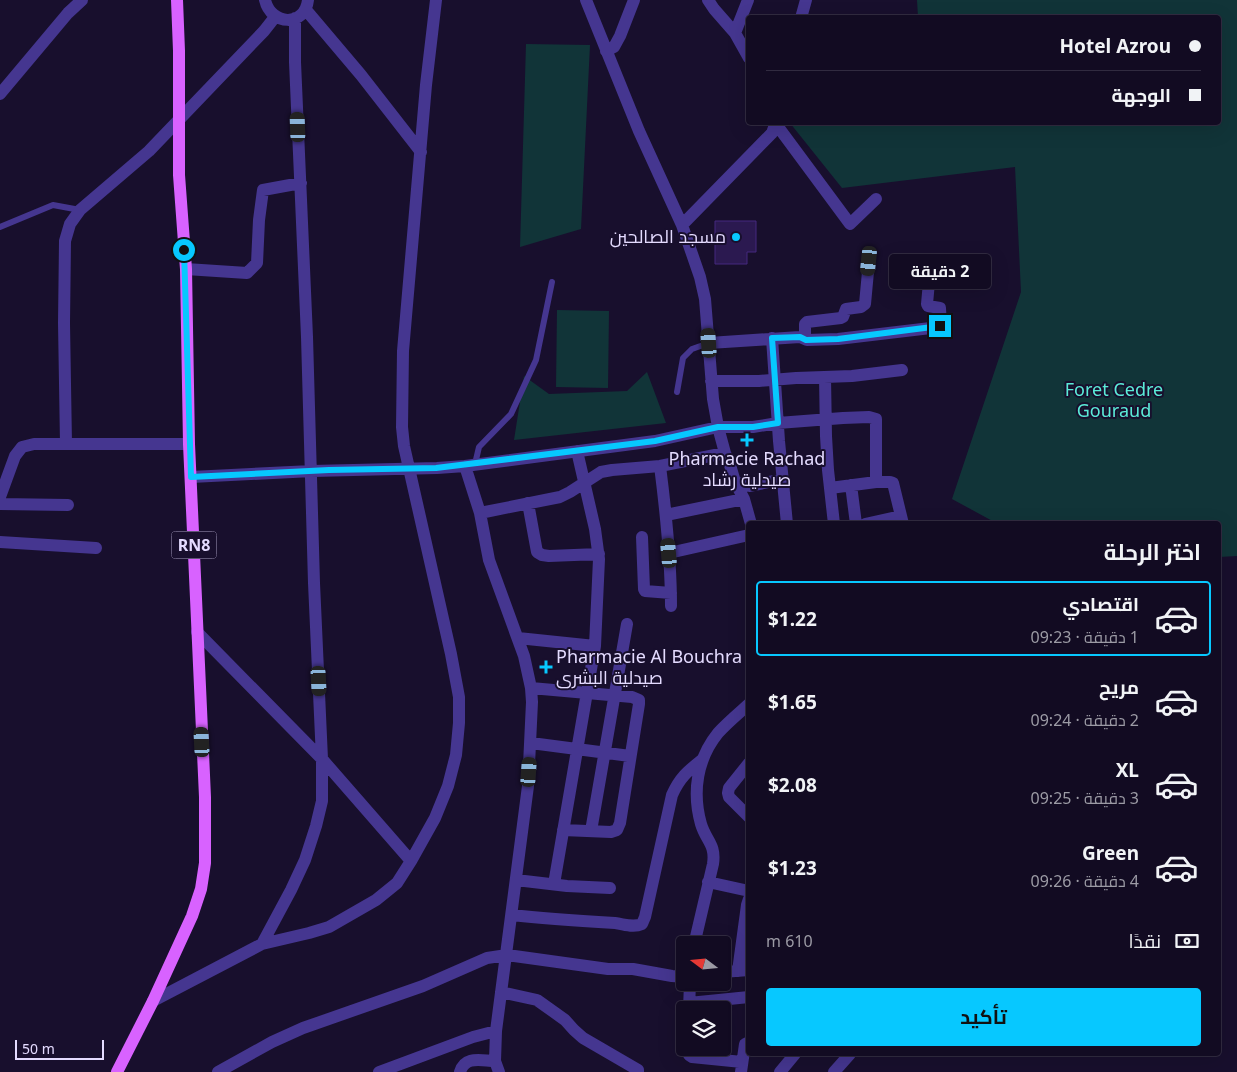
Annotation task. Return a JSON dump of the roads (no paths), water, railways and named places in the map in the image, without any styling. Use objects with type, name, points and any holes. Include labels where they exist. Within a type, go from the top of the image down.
[{"type":"main road","name":"RN8","points":[[117,1072],[153,1001],[192,916],[201,888],[205,863],[205,797],[189,444],[186,269],[179,175],[177,0]]},
{"type":"street","points":[[0,94],[68,13],[82,0]]},
{"type":"street","points":[[265,0],[270,13],[282,20],[296,18],[301,15],[307,5],[421,152]]},
{"type":"street","points":[[153,1001],[262,944],[330,927],[376,900],[397,883],[411,861],[435,818],[448,786],[456,755],[460,723],[459,697],[452,654],[404,446],[402,427],[404,351],[436,0]]},
{"type":"street","points":[[586,0],[639,132],[682,225],[700,277],[705,299],[711,381],[718,427],[725,453],[735,482],[744,499],[750,521]]},
{"type":"street","points":[[606,50],[614,47],[634,0]]},
{"type":"street","points":[[734,34],[748,0]]},
{"type":"street","points":[[802,15],[806,0]]},
{"type":"street","points":[[713,3],[746,49]]},
{"type":"street","points":[[66,444],[65,241],[70,224],[80,210],[149,151],[179,122],[276,17]]},
{"type":"street","points":[[262,944],[305,860],[322,801],[312,471],[295,62],[296,18]]},
{"type":"street","points":[[682,225],[772,132],[775,125]]},
{"type":"street","points":[[777,125],[850,224],[874,195]]},
{"type":"street","points":[[186,269],[247,273],[257,263],[259,220],[263,190],[301,183]]},
{"type":"street","points":[[805,339],[805,324],[807,322],[841,318],[846,309],[864,305],[866,301],[869,261]]},
{"type":"street","points":[[709,343],[800,337],[805,339],[838,339],[939,327],[941,326],[940,308],[926,304],[928,282]]},
{"type":"street","points":[[772,338],[787,521]]},
{"type":"street","points":[[711,381],[759,381],[852,376],[902,370]]},
{"type":"street","points":[[826,377],[826,436],[834,521]]},
{"type":"street","points":[[191,477],[312,471],[436,468],[470,465],[655,441],[718,427],[753,427],[778,423],[869,417],[876,419],[876,482]]},
{"type":"street","points":[[0,497],[15,456],[22,448],[34,444],[189,444]]},
{"type":"street","points":[[554,884],[595,646],[598,554],[595,529],[577,451]]},
{"type":"street","points":[[480,513],[560,497],[601,472],[660,466],[725,453]]},
{"type":"street","points":[[460,1072],[462,1066],[470,1060],[497,1067],[496,1031],[528,786],[532,702],[528,674],[518,638],[489,560],[470,465]]},
{"type":"street","points":[[660,466],[669,553],[671,606]]},
{"type":"street","points":[[735,482],[750,486],[783,479]]},
{"type":"street","points":[[830,488],[876,482],[893,483],[902,520]]},
{"type":"street","points":[[851,486],[856,521]]},
{"type":"street","points":[[666,515],[744,499]]},
{"type":"street","points":[[528,503],[537,552],[549,556],[598,554]]},
{"type":"street","points":[[0,504],[68,505]]},
{"type":"street","points":[[642,537],[645,591],[671,593]]},
{"type":"street","points":[[669,553],[746,537]]},
{"type":"street","points":[[0,542],[96,548]]},
{"type":"street","points":[[591,832],[627,624]]},
{"type":"street","points":[[197,632],[322,759],[411,861]]},
{"type":"street","points":[[518,638],[595,646]]},
{"type":"street","points":[[531,688],[614,695],[632,697],[639,700],[617,830],[614,832],[563,830]]},
{"type":"street","points":[[696,936],[714,853],[702,827],[699,815],[696,796],[697,775],[711,742],[746,707]]},
{"type":"street","points":[[531,743],[630,756]]},
{"type":"street","points":[[512,915],[636,926],[642,924],[672,795],[677,783],[703,759]]},
{"type":"street","points":[[746,767],[729,788],[728,793],[729,797],[746,814]]},
{"type":"street","points":[[516,880],[566,886],[610,888]]},
{"type":"street","points":[[708,882],[746,890]]},
{"type":"street","points":[[743,970],[746,921]]},
{"type":"street","points":[[218,1072],[272,1042],[303,1028],[423,986],[486,958],[507,954],[608,969],[633,969],[676,976]]},
{"type":"street","points":[[501,992],[537,1000],[565,1020],[583,1038],[640,1071]]},
{"type":"street","points":[[722,1001],[746,997]]},
{"type":"street","points":[[380,1072],[473,1037],[496,1031]]},
{"type":"street","points":[[690,1056],[742,1067],[746,1044]]},
{"type":"street","points":[[780,1072],[793,1056]]},
{"type":"street","points":[[834,1072],[844,1056]]},
{"type":"lane","points":[[0,227],[53,205],[80,210]]},
{"type":"lane","points":[[470,465],[478,447],[510,414],[536,360],[552,282]]},
{"type":"lane","points":[[677,392],[683,358],[692,349],[709,343]]},
{"type":"place","name":"مسجد الصالحين","points":[[736,237]]},
{"type":"place","name":"Pharmacie Rachad صيدلية رشاد","points":[[747,440]]},
{"type":"place","name":"Pharmacie Al Bouchra صيدلية البشرى","points":[[546,667]]},
{"type":"park label","name":"Foret Cedre Gouraud","points":[[1114,400]]}]
